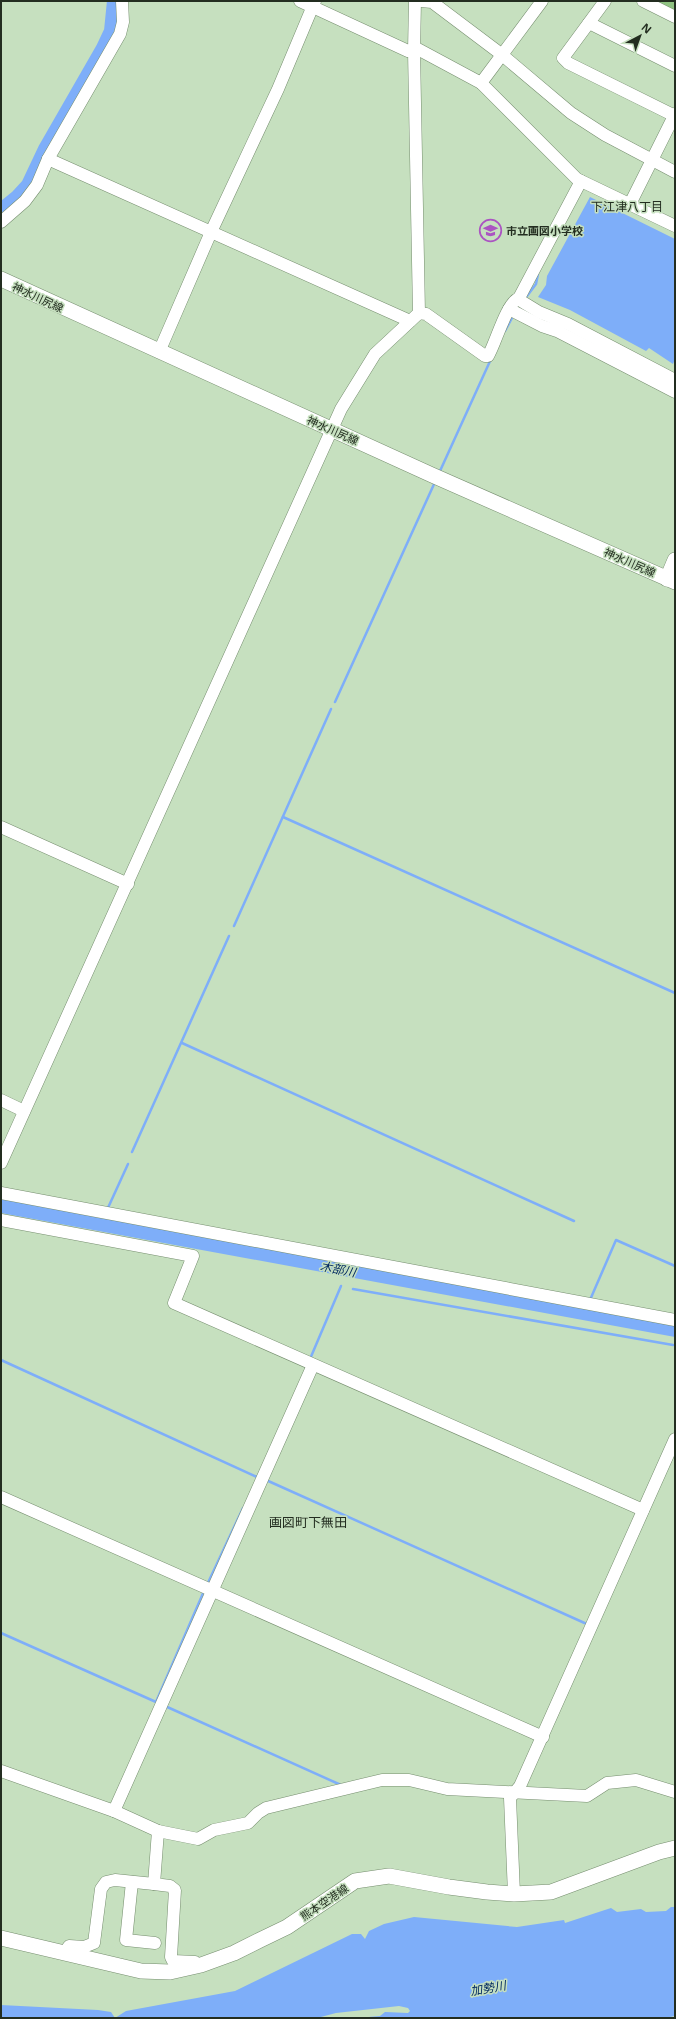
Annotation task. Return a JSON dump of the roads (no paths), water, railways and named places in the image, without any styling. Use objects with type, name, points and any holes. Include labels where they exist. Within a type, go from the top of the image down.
[{"type":"main road","name":"神水川尻線","points":[[1,279],[332,430],[671,580]]},
{"type":"main road","points":[[671,580],[675,560]]},
{"type":"main road","name":"熊本空港線","points":[[1,1938],[141,1971],[170,1972],[201,1965],[234,1953],[286,1926],[355,1881],[389,1876],[449,1887],[514,1894],[551,1892],[659,1852],[675,1848]]},
{"type":"street","points":[[1,222],[25,201],[37,185],[48,159],[120,34],[122,22],[122,1]]},
{"type":"street","points":[[300,1],[314,4],[408,51],[414,49],[481,83],[581,181],[675,226]]},
{"type":"street","points":[[1,1163],[341,409],[375,354],[419,313],[414,49],[415,1]]},
{"type":"street","points":[[421,1],[432,2],[501,54],[571,113],[605,135],[675,172]]},
{"type":"street","points":[[481,83],[501,54],[542,1]]},
{"type":"street","points":[[605,1],[565,53],[565,60],[675,115],[630,204]]},
{"type":"street","points":[[643,1],[675,17]]},
{"type":"street","points":[[159,352],[211,232],[278,88],[314,4]]},
{"type":"street","points":[[589,23],[675,66]]},
{"type":"street","points":[[48,159],[410,321]]},
{"type":"street","points":[[419,313],[426,314],[486,357],[489,355],[509,309],[514,301],[519,298],[581,181]]},
{"type":"street","points":[[519,298],[520,301],[539,312],[568,324],[675,380]]},
{"type":"street","points":[[509,309],[542,326],[558,331],[675,392]]},
{"type":"street","points":[[1,827],[128,884]]},
{"type":"street","points":[[1,1100],[24,1110]]},
{"type":"street","points":[[1,1193],[675,1320]]},
{"type":"street","points":[[1,1220],[193,1256],[174,1303],[643,1510]]},
{"type":"street","points":[[114,1811],[313,1365]]},
{"type":"street","points":[[514,1894],[510,1798],[520,1786],[543,1737],[675,1439]]},
{"type":"street","points":[[1,1497],[543,1737]]},
{"type":"street","points":[[1,1771],[114,1811],[158,1831],[198,1839],[214,1830],[248,1823],[258,1813],[266,1808],[382,1780],[409,1780],[447,1789],[587,1796],[607,1783],[636,1780],[675,1792]]},
{"type":"street","points":[[154,1884],[158,1831]]},
{"type":"street","points":[[65,1952],[69,1946],[84,1947],[94,1943],[102,1885],[106,1882],[115,1880],[170,1886],[175,1890],[171,1957],[173,1961],[197,1962],[201,1965]]},
{"type":"street","points":[[132,1882],[126,1940],[155,1943]]},
{"type":"water","points":[[590,197],[675,239],[675,359],[673,364],[649,348],[646,351],[570,310],[538,297],[546,285],[547,276]]},
{"type":"water","name":"木部川","points":[[1,1196],[675,1325],[675,1337],[1,1213]]},
{"type":"water","name":"加勢川","points":[[671,1907],[675,1907],[675,2016],[665,2018],[357,2018],[380,2016],[385,2012],[408,2013],[410,2011],[408,2008],[399,2006],[336,2013],[317,2018],[115,2018],[126,2011],[235,1991],[352,1934],[361,1934],[365,1939],[369,1931],[384,1924],[414,1917],[517,1927],[564,1920],[565,1923],[611,1908],[617,1912],[641,1909],[646,1912],[666,1911]]},
{"type":"water","points":[[1,2005],[98,2010],[111,2012],[115,2018],[1,2018]]},
{"type":"waterway","points":[[1,210],[17,197],[28,185],[45,149],[103,48],[111,31],[114,1]]},
{"type":"waterway","points":[[527,296],[536,284],[538,274]]},
{"type":"waterway","points":[[505,331],[513,316]]},
{"type":"waterway","points":[[440,471],[491,359]]},
{"type":"waterway","points":[[335,702],[435,482]]},
{"type":"waterway","points":[[234,926],[331,709]]},
{"type":"waterway","points":[[283,817],[675,993]]},
{"type":"waterway","points":[[132,1152],[229,936]]},
{"type":"waterway","points":[[182,1043],[574,1221]]},
{"type":"waterway","points":[[107,1210],[128,1164]]},
{"type":"waterway","points":[[590,1300],[616,1240],[675,1266]]},
{"type":"waterway","points":[[310,1359],[341,1286]]},
{"type":"waterway","points":[[353,1289],[673,1345]]},
{"type":"waterway","points":[[1,1360],[257,1477]]},
{"type":"waterway","points":[[266,1480],[589,1625]]},
{"type":"waterway","points":[[207,1585],[243,1508]]},
{"type":"waterway","points":[[1,1633],[156,1702],[204,1591]]},
{"type":"waterway","points":[[165,1706],[341,1785]]},
{"type":"place","name":"市立画図小学校","points":[[491,230]]},
{"type":"district","name":"下江津八丁目","points":[[627,206]]},
{"type":"district","name":"画図町下無田","points":[[308,1522]]}]
